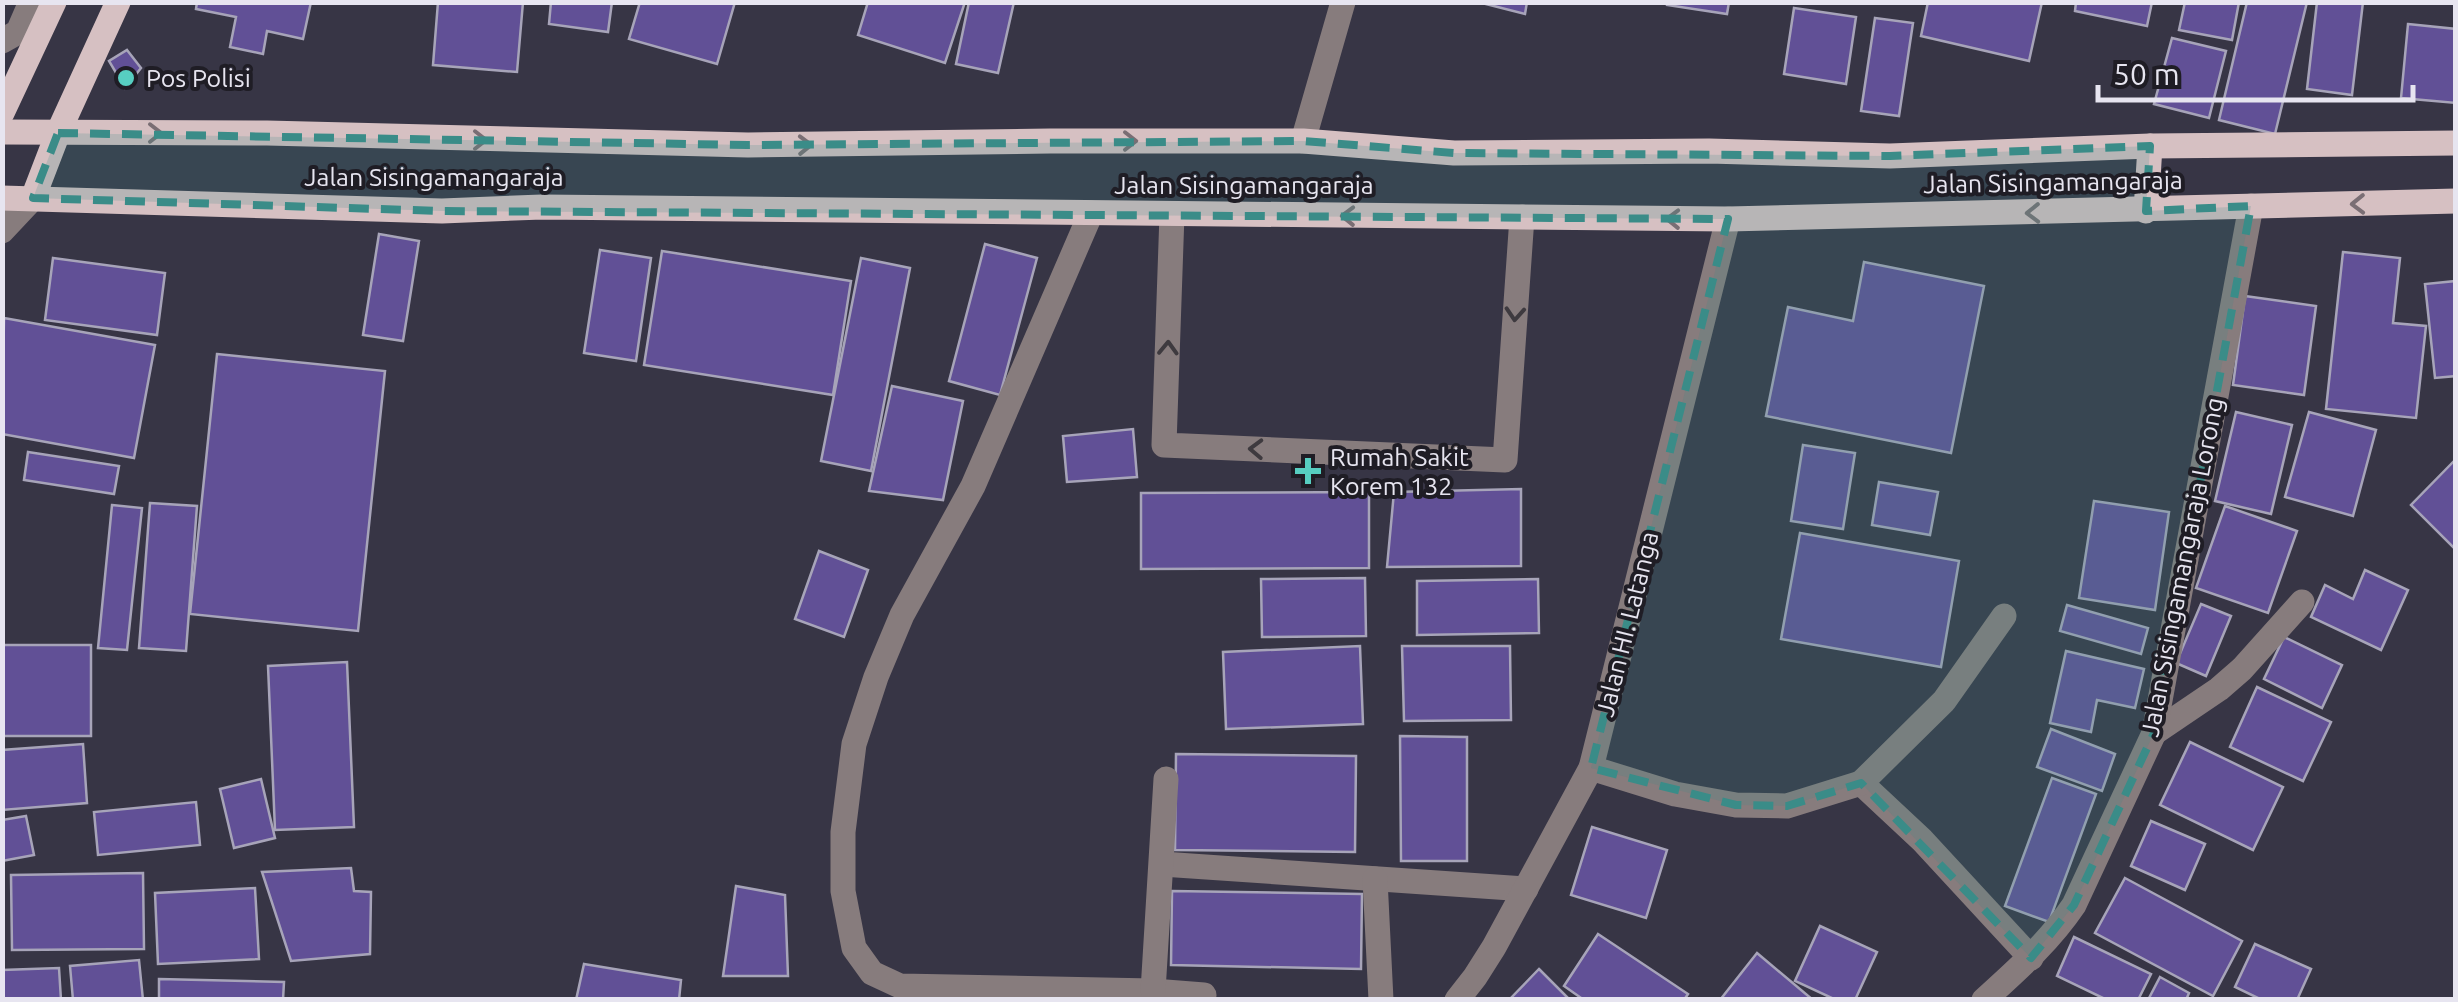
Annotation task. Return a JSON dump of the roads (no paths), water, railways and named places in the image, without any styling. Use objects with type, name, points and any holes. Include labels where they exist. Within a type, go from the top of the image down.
[{"type":"main road","points":[[2,114],[54,2]]},
{"type":"main road","points":[[33,198],[58,132],[118,2]]},
{"type":"main road","name":"Jalan Sisingamangaraja","points":[[2,132],[267,133],[748,145],[1303,141],[1454,152],[1709,151],[1890,156],[2150,146],[2456,143]]},
{"type":"main road","points":[[2146,211],[2150,146]]},
{"type":"main road","name":"Jalan Sisingamangaraja","points":[[2,198],[442,211],[542,207],[1728,220],[2456,201]]},
{"type":"street","points":[[2,41],[18,32],[32,2]]},
{"type":"street","points":[[1303,141],[1343,2]]},
{"type":"street","points":[[2,232],[33,198]]},
{"type":"street","name":"Jalan Sisingamangaraja Lorong","points":[[1984,1000],[2031,958],[2074,905],[2154,733],[2251,206]]},
{"type":"street","points":[[1092,214],[972,486],[902,615],[876,678],[854,744],[843,832],[843,891],[854,948],[872,973],[900,986],[1204,994]]},
{"type":"street","points":[[1172,214],[1164,446],[1505,460],[1522,217]]},
{"type":"street","name":"Jalan HI. Latanga","points":[[1457,1000],[1494,947],[1591,768],[1728,220]]},
{"type":"street","points":[[2154,733],[2220,689],[2302,602]]},
{"type":"street","points":[[1591,768],[1676,794],[1736,805],[1786,806],[1861,783],[1944,701],[2004,616]]},
{"type":"street","points":[[1153,991],[1166,780]]},
{"type":"street","points":[[1861,783],[1922,840],[2031,958]]},
{"type":"street","points":[[1162,864],[1526,889]]},
{"type":"street","points":[[1375,879],[1381,1000]]},
{"type":"place","name":"Pos Polisi","points":[[126,78]]},
{"type":"place","name":"Rumah Sakit Korem 132","points":[[1308,471]]}]
